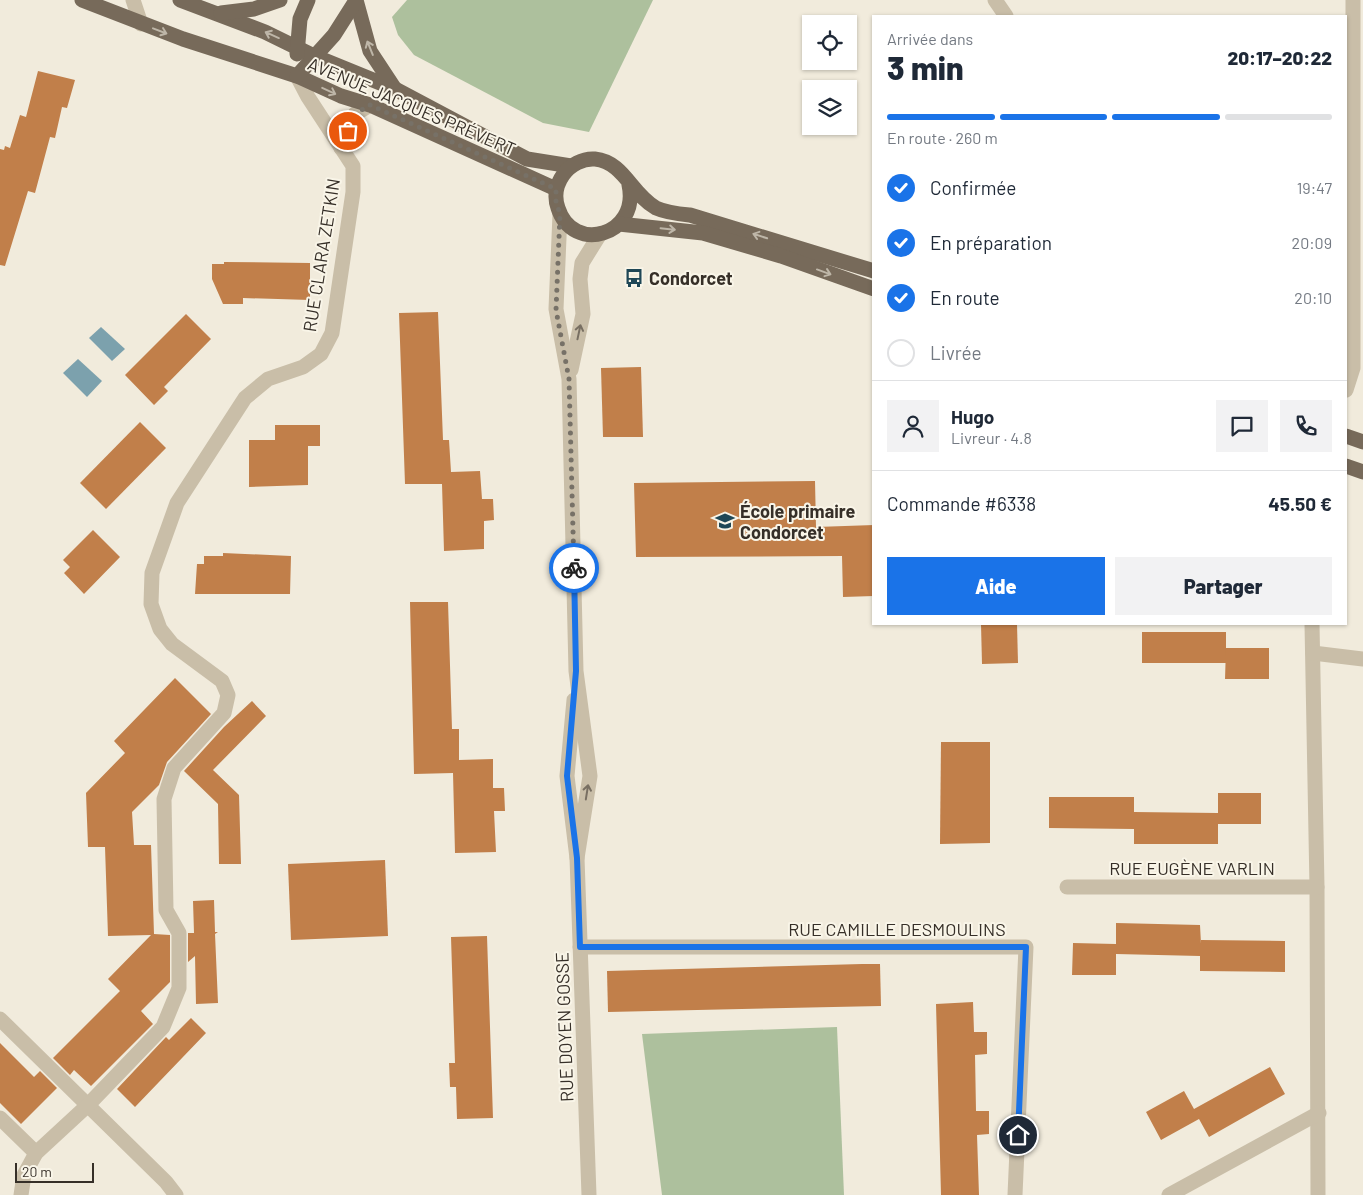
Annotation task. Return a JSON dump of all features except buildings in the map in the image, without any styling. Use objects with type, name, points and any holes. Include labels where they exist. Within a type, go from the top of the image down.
[{"type":"main road","name":"AVENUE JACQUES PRÉVERT","points":[[82,0],[141,24],[297,76],[341,96],[370,105],[556,189]]},
{"type":"main road","name":"AVENUE JACQUES PRÉVERT","points":[[180,0],[395,89],[527,159],[571,166]]},
{"type":"main road","points":[[214,13],[254,9],[280,0]]},
{"type":"main road","points":[[297,76],[297,47],[300,19],[308,0]]},
{"type":"main road","points":[[297,76],[334,35],[356,1]]},
{"type":"main road","points":[[356,1],[370,51],[395,89]]},
{"type":"main road","points":[[629,184],[630,206],[619,224],[600,234],[588,234],[577,231],[567,224],[560,214],[556,202],[556,189],[564,172],[582,160],[605,161],[619,170],[629,184],[657,208],[737,228],[830,259],[872,270]]},
{"type":"main road","points":[[619,224],[704,233],[781,256],[872,289]]},
{"type":"main road","points":[[1347,436],[1363,442]]},
{"type":"main road","points":[[1347,466],[1363,472]]},
{"type":"street","points":[[133,0],[141,24]]},
{"type":"street","points":[[995,0],[1005,15]]},
{"type":"street","points":[[1347,387],[1353,368],[1353,0]]},
{"type":"street","name":"RUE CLARA ZETKIN","points":[[21,1195],[24,1175],[36,1153],[88,1105],[163,1027],[179,988],[179,933],[166,910],[164,799],[174,768],[224,713],[228,695],[222,682],[172,644],[160,629],[151,604],[152,573],[177,503],[245,398],[268,379],[303,367],[320,354],[332,333],[353,192],[353,166],[297,76]]},
{"type":"street","points":[[341,148],[355,114],[370,105]]},
{"type":"street","name":"RUE DOYEN GOSSE","points":[[560,214],[556,310],[569,379],[576,671],[590,776],[577,858]]},
{"type":"street","name":"RUE DOYEN GOSSE","points":[[569,379],[583,314],[580,279],[582,263],[600,234]]},
{"type":"street","points":[[1312,625],[1317,887],[1318,1195]]},
{"type":"street","points":[[1313,653],[1363,659]]},
{"type":"street","name":"RUE DOYEN GOSSE","points":[[576,671],[567,776],[577,858],[589,1195]]},
{"type":"street","name":"RUE EUGÈNE VARLIN","points":[[1067,887],[1317,887]]},
{"type":"street","name":"RUE CAMILLE DESMOULINS","points":[[580,947],[1026,947],[1015,1195]]},
{"type":"street","points":[[0,1019],[166,1182],[176,1195]]},
{"type":"street","points":[[1169,1195],[1319,1113]]},
{"type":"street","points":[[0,1118],[36,1153]]},
{"type":"green space","points":[[407,0],[653,0],[589,132],[543,123],[414,55],[398,35],[392,17]]},
{"type":"green space","points":[[837,1027],[844,1195],[662,1195],[642,1034]]},
{"type":"water","points":[[101,327],[125,349],[112,361],[89,338]]},
{"type":"water","points":[[78,359],[102,381],[87,397],[63,373]]},
{"type":"way so far","points":[[348,131],[355,114],[370,105],[556,189],[556,202],[560,214],[556,310],[569,379],[574,568]]},
{"type":"place","name":"Condorcet","points":[[634,278]]},
{"type":"place","name":"École primaire Condorcet","points":[[725,521]]},
{"type":"route","points":[[574,568],[576,671],[567,776],[577,858],[580,947],[1026,947],[1018,1135]]}]
